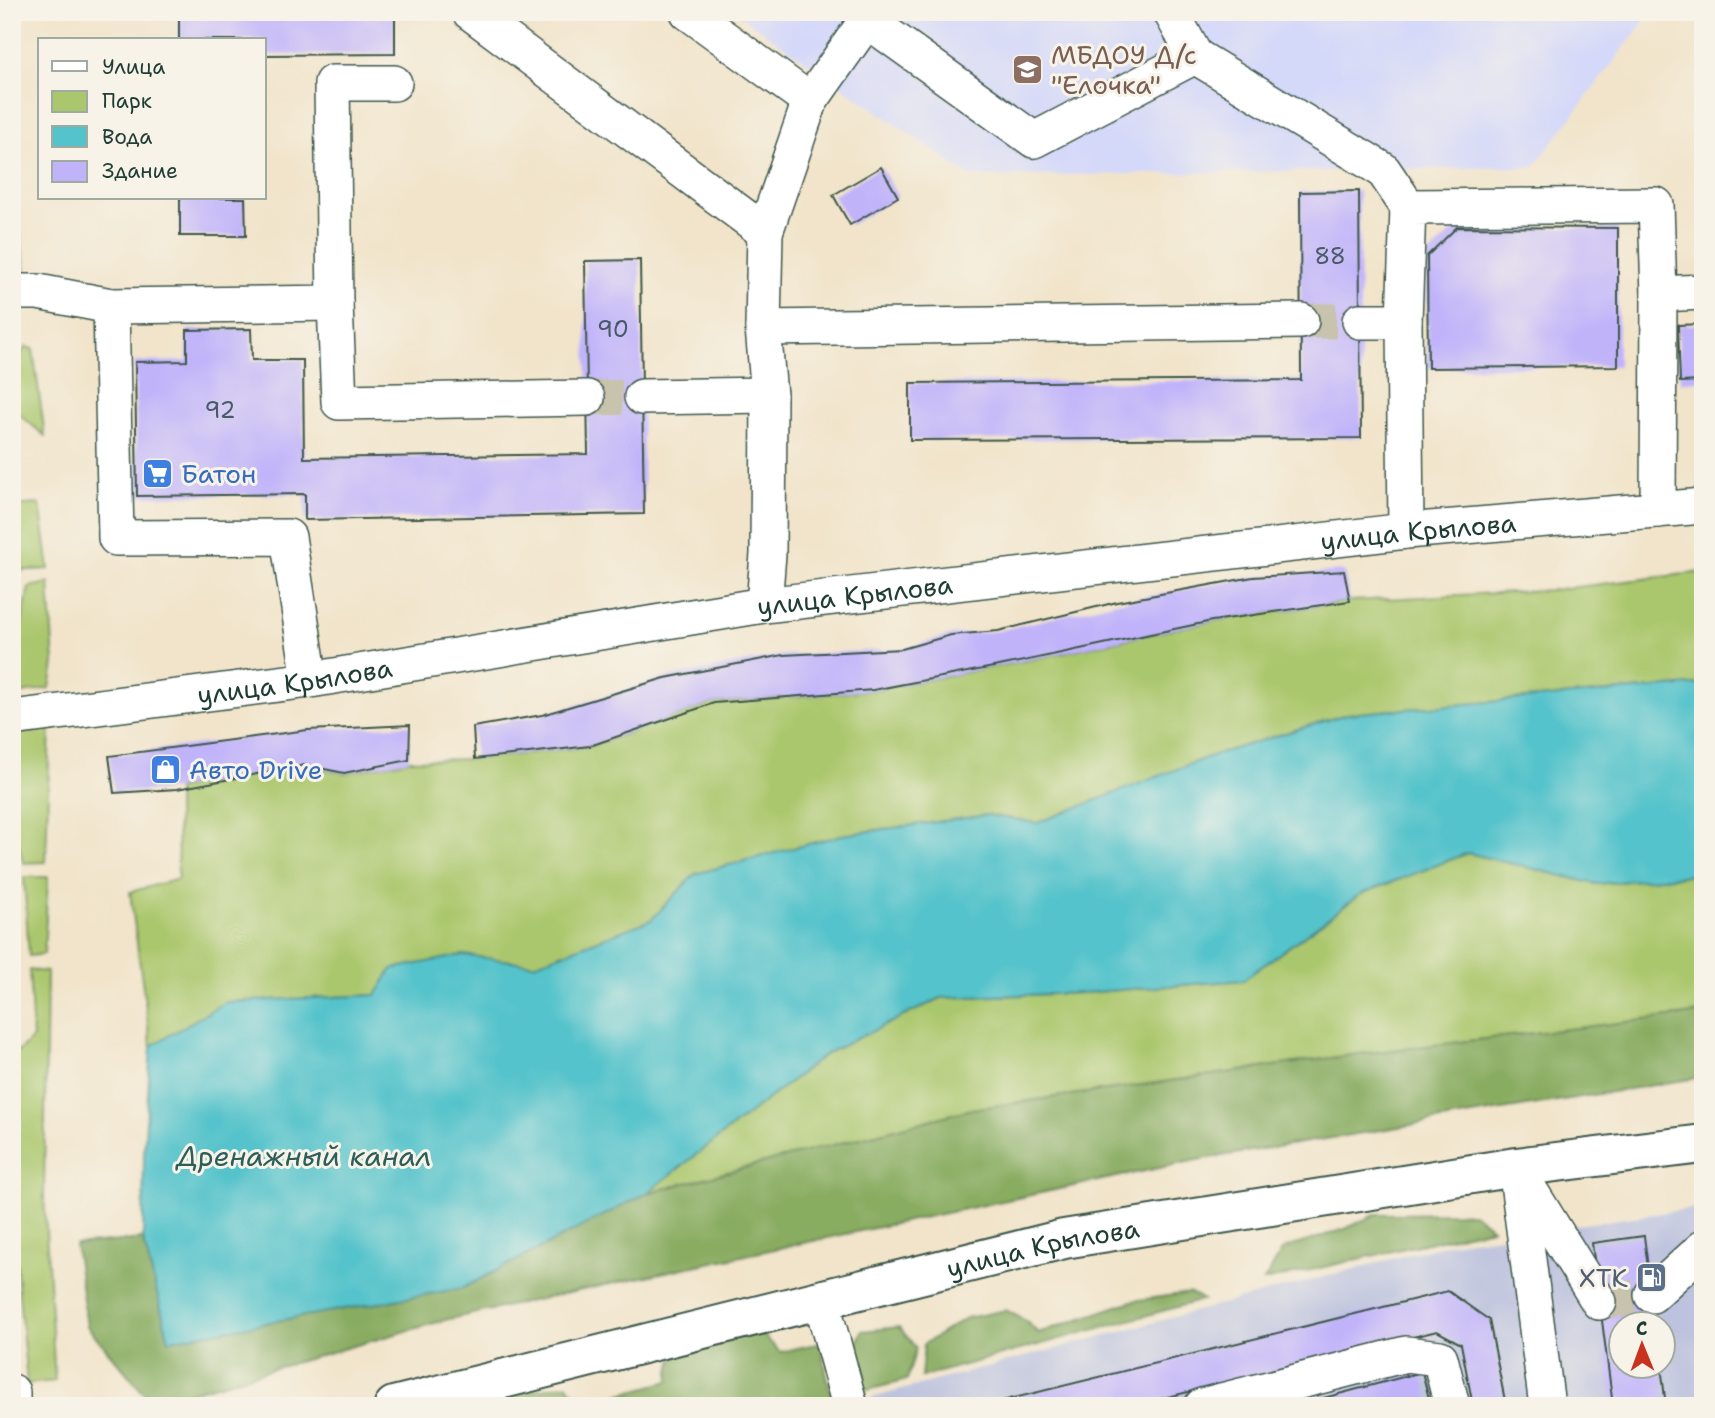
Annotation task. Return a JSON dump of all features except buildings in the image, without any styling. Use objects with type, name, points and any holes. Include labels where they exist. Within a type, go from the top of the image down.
[{"type":"main road","name":"улица Крылова","points":[[394,1406],[1064,1239],[1516,1167],[1703,1144]]},
{"type":"street","points":[[470,12],[765,232]]},
{"type":"street","points":[[688,12],[810,100]]},
{"type":"street","points":[[1171,12],[1195,56],[1383,170],[1408,207],[1404,321],[1406,531]]},
{"type":"street","points":[[764,605],[768,554],[769,395],[763,328],[765,232],[810,100],[870,16],[1034,141],[1195,56]]},
{"type":"street","points":[[394,83],[332,83],[339,402],[587,398]]},
{"type":"street","points":[[1408,207],[1656,205],[1659,294],[1658,510]]},
{"type":"street","points":[[12,292],[38,292],[111,306],[335,303]]},
{"type":"street","points":[[1659,294],[1703,292]]},
{"type":"street","points":[[111,306],[116,538],[288,537],[310,680]]},
{"type":"street","points":[[763,328],[1301,321]]},
{"type":"street","points":[[1360,321],[1404,321]]},
{"type":"street","points":[[642,397],[769,395]]},
{"type":"street","name":"улица Крылова","points":[[12,718],[310,680],[764,605],[1406,531],[1703,506]]},
{"type":"street","points":[[1516,1167],[1600,1302]]},
{"type":"street","points":[[1516,1167],[1547,1406]]},
{"type":"street","points":[[1652,1296],[1703,1248]]},
{"type":"street","points":[[821,1299],[850,1406]]},
{"type":"street","points":[[1202,1406],[1406,1354],[1440,1359],[1451,1406]]},
{"type":"street","points":[[12,1392],[12,1399]]},
{"type":"shaded area","points":[[735,12],[1651,12],[1534,167],[971,177]]},
{"type":"shaded area","points":[[1703,1207],[1703,1406],[841,1406],[1451,1243]]},
{"type":"green space","points":[[12,188],[27,278],[12,279]]},
{"type":"green space","points":[[26,347],[33,349],[45,436],[12,408],[12,364]]},
{"type":"green space","points":[[40,504],[49,569],[12,571],[12,506]]},
{"type":"green space","points":[[1703,572],[1703,684],[1347,714],[1211,756],[1037,824],[987,815],[842,835],[696,874],[651,920],[534,965],[463,955],[377,995],[226,1002],[151,1046],[130,892],[178,879],[177,789],[305,765],[344,773],[409,760],[475,759],[590,746],[714,703],[873,690],[1212,621],[1350,601],[1551,590]]},
{"type":"green space","points":[[49,583],[54,664],[50,688],[12,695],[12,633],[20,632],[29,587]]},
{"type":"green space","points":[[50,723],[46,862],[23,863],[17,837],[12,833],[12,730]]},
{"type":"green space","points":[[1468,853],[1596,884],[1703,874],[1703,1013],[1359,1054],[972,1109],[647,1193],[827,1053],[941,998],[1083,993],[1243,980],[1361,894]]},
{"type":"green space","points":[[24,877],[48,877],[44,954],[29,956]]},
{"type":"green space","points":[[29,970],[47,972],[44,1196],[55,1381],[27,1384],[12,1215],[12,1057],[33,1038]]},
{"type":"green space","points":[[1703,1013],[1703,1077],[1197,1160],[449,1319],[152,1403],[87,1326],[75,1245],[143,1239],[169,1340],[463,1288],[647,1193],[972,1109],[1359,1054]]},
{"type":"green space","points":[[1473,1213],[1492,1228],[1264,1281],[1283,1249],[1345,1229],[1376,1214]]},
{"type":"green space","points":[[1189,1293],[1203,1300],[921,1377],[924,1344],[966,1318],[1006,1310],[1026,1321],[1038,1333],[1132,1301]]},
{"type":"green space","points":[[899,1327],[916,1348],[907,1380],[856,1393],[850,1359],[862,1331]]},
{"type":"green space","points":[[762,1334],[780,1352],[820,1343],[832,1398],[801,1406],[471,1406],[489,1399],[567,1384],[584,1404],[669,1381],[673,1360],[680,1352],[701,1342]]},
{"type":"water","name":"Дренажный канал","points":[[1703,684],[1703,874],[1596,884],[1468,853],[1361,894],[1243,980],[1083,993],[941,998],[827,1053],[647,1193],[463,1288],[169,1340],[143,1239],[144,1153],[151,1046],[226,1002],[376,995],[392,969],[463,955],[534,964],[651,920],[695,874],[842,835],[987,815],[1037,823],[1211,756],[1347,714]]},
{"type":"tunnel","points":[[1301,321],[1360,321]]},
{"type":"tunnel","points":[[587,398],[642,397]]},
{"type":"tunnel","points":[[1599,1302],[1652,1295]]},
{"type":"place","name":"МБДОУ Д/с \"Елочка\"","points":[[1028,69]]},
{"type":"place","name":"Батон","points":[[158,473]]},
{"type":"place","name":"Авто Drive","points":[[166,769]]},
{"type":"place","name":"ХТК","points":[[1651,1277]]}]
